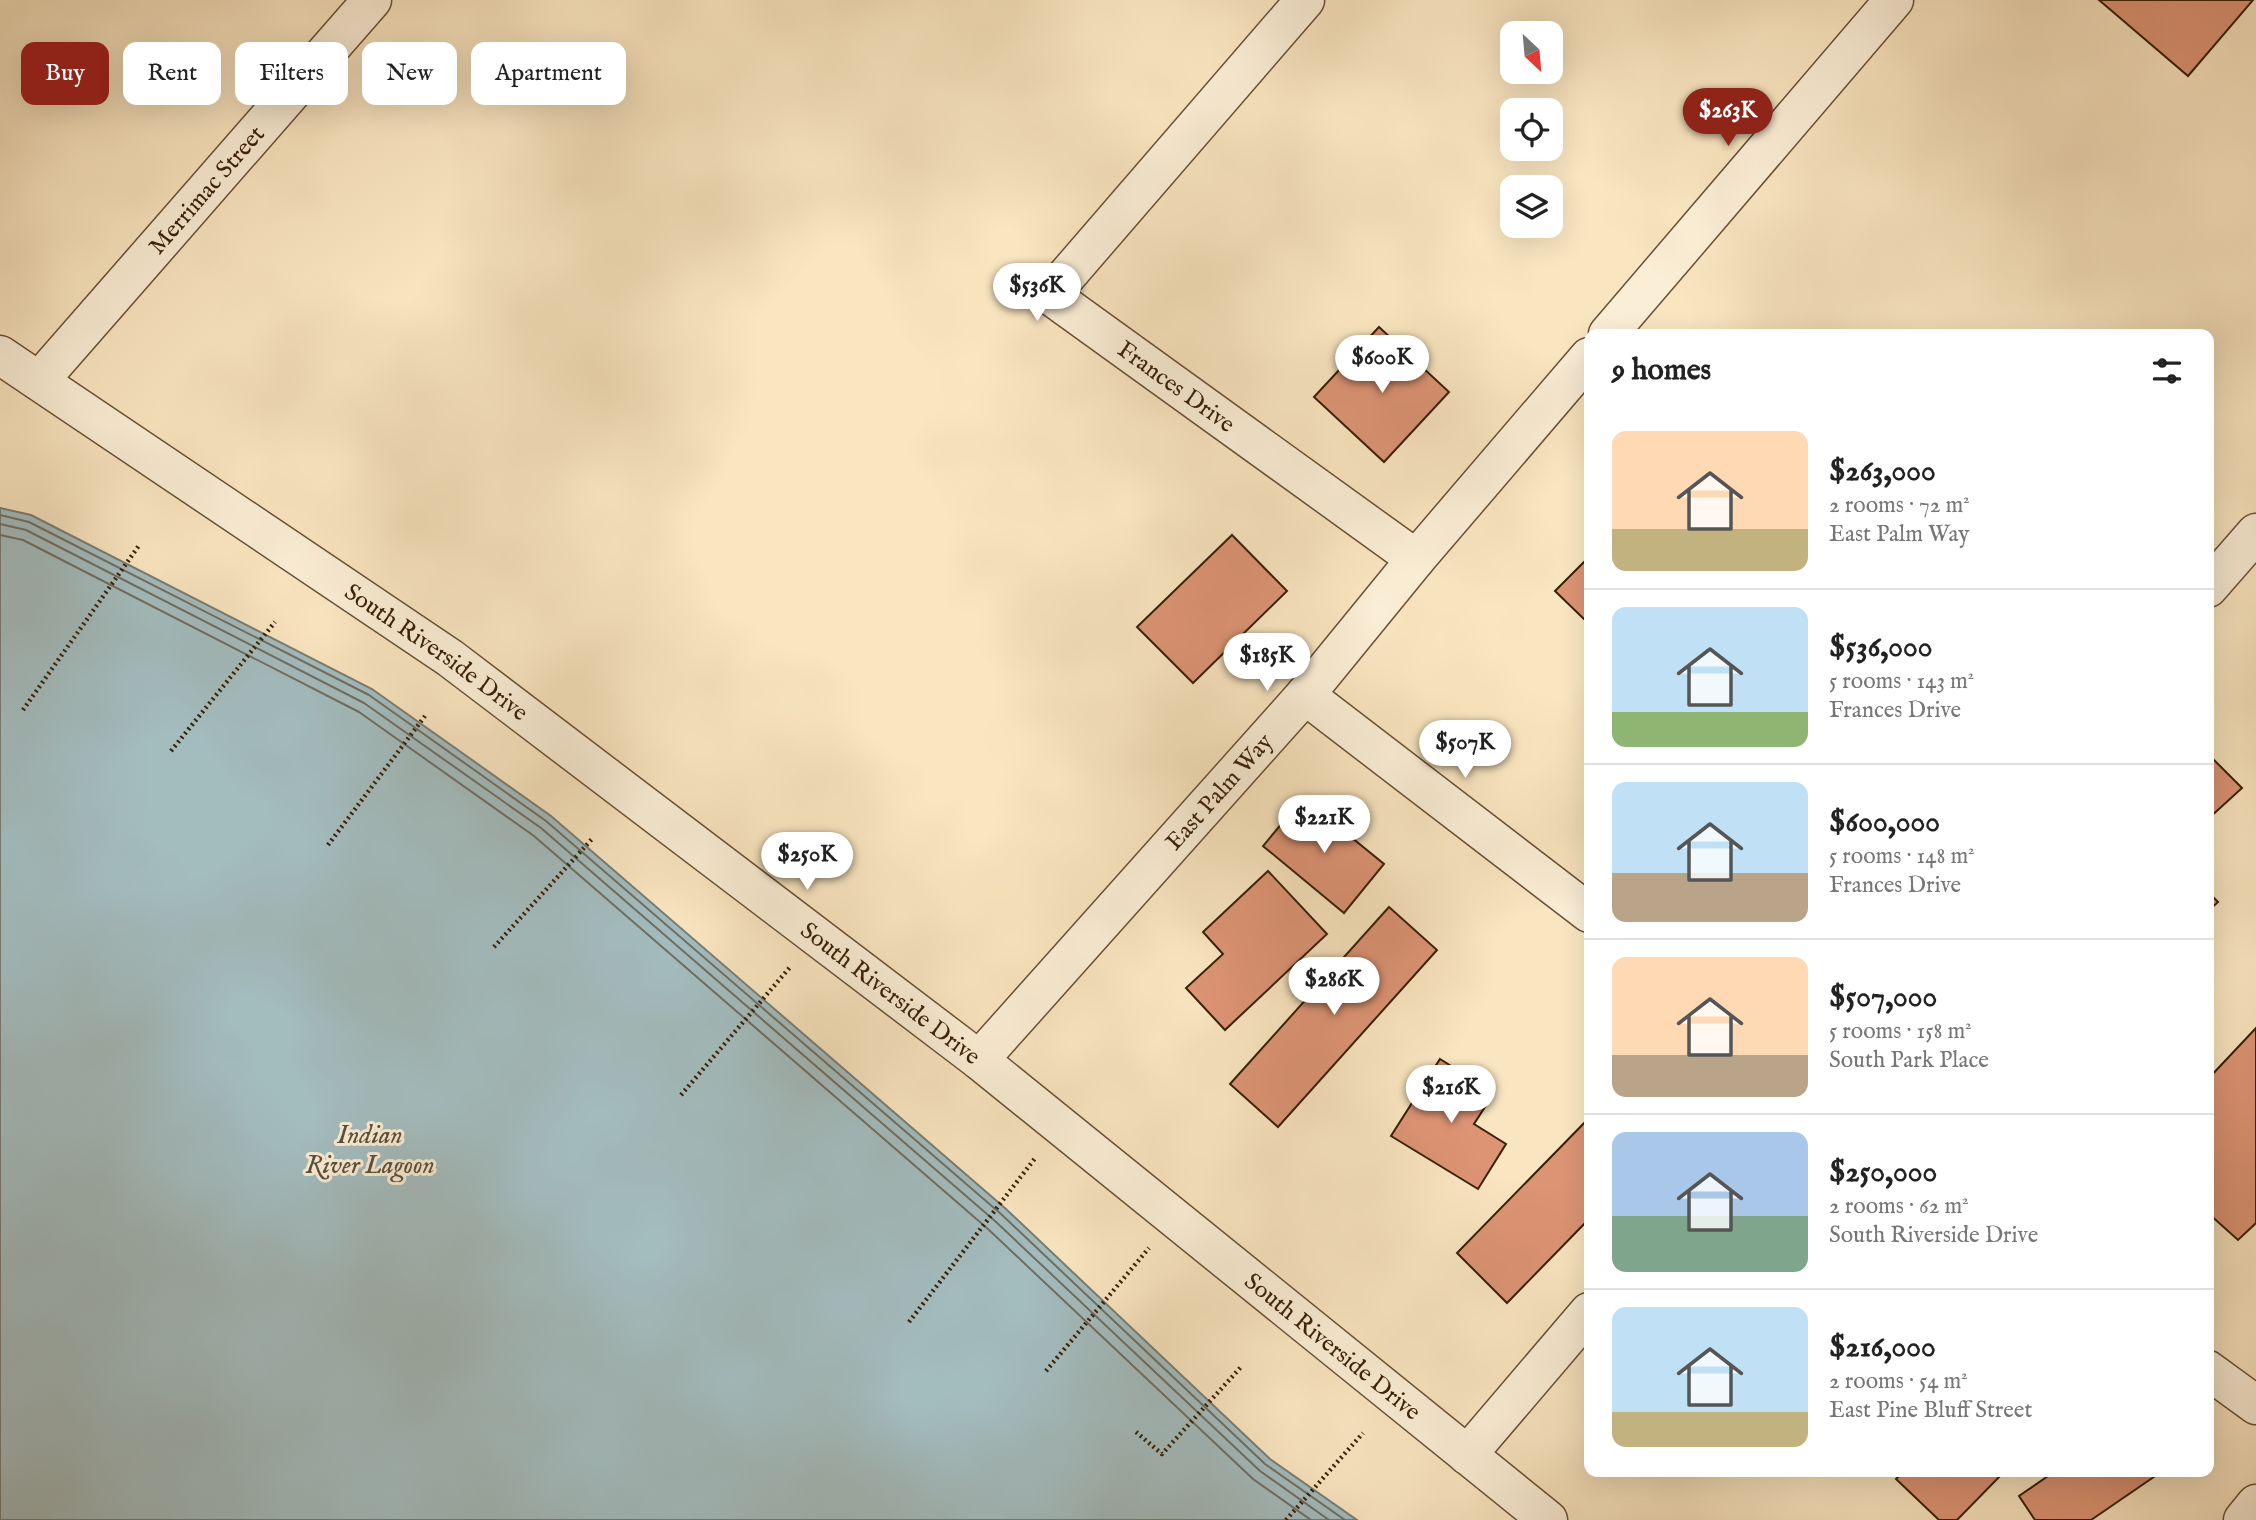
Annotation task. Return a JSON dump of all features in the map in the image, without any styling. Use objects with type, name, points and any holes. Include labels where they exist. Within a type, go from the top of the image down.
[{"type":"street","name":"Merrimac Street","points":[[39,381],[372,0]]},
{"type":"street","name":"Frances Drive","points":[[1305,0],[1050,295],[1416,559]]},
{"type":"street","points":[[1612,329],[1894,0]]},
{"type":"street","name":"South Riverside Drive","points":[[0,355],[450,659],[979,1060],[1548,1520]]},
{"type":"street","name":"East Palm Way","points":[[979,1060],[1305,695],[1416,559],[1584,362]]},
{"type":"street","points":[[2214,581],[2256,533]]},
{"type":"street","points":[[1305,695],[1584,909]]},
{"type":"street","points":[[1467,1455],[1584,1318]]},
{"type":"street","points":[[2214,1374],[2256,1405]]},
{"type":"street","points":[[2243,1520],[2256,1504]]},
{"type":"path","points":[[23,710],[140,544]]},
{"type":"path","points":[[171,751],[275,622]]},
{"type":"path","points":[[328,845],[425,716]]},
{"type":"path","points":[[494,947],[593,839]]},
{"type":"path","points":[[681,1095],[794,963]]},
{"type":"path","points":[[909,1322],[1041,1151]]},
{"type":"path","points":[[1046,1371],[1151,1247]]},
{"type":"path","points":[[1136,1432],[1163,1454],[1241,1367]]},
{"type":"path","points":[[1286,1520],[1363,1433]]},
{"type":"water","name":"Indian River Lagoon","points":[[0,508],[31,515],[372,689],[551,816],[1006,1209],[1270,1459],[1357,1520],[0,1520]]},
{"type":"building","points":[[2099,0],[2253,0],[2188,76]]},
{"type":"building","points":[[1379,327],[1449,392],[1384,462],[1314,397]]},
{"type":"building","points":[[1232,535],[1287,591],[1193,683],[1137,627]]},
{"type":"building","points":[[1584,562],[1584,619],[1555,591]]},
{"type":"building","points":[[2214,760],[2242,788],[2214,814]]},
{"type":"building","points":[[1303,798],[1384,864],[1344,913],[1263,846]]},
{"type":"building","points":[[1268,871],[1327,934],[1225,1030],[1186,988],[1223,954],[1203,932]]},
{"type":"building","points":[[1389,907],[1437,950],[1278,1127],[1230,1084]]},
{"type":"building","points":[[2256,1028],[2256,1223],[2238,1240],[2214,1218],[2214,1073]]},
{"type":"building","points":[[1440,1059],[1494,1093],[1474,1124],[1506,1144],[1478,1189],[1391,1136]]},
{"type":"building","points":[[1584,1123],[1584,1224],[1507,1303],[1457,1253]]},
{"type":"building","points":[[1999,1477],[1957,1520],[1939,1520],[1896,1479]]},
{"type":"building","points":[[2047,1477],[2154,1477],[2091,1520],[2035,1520],[2019,1496]]}]
